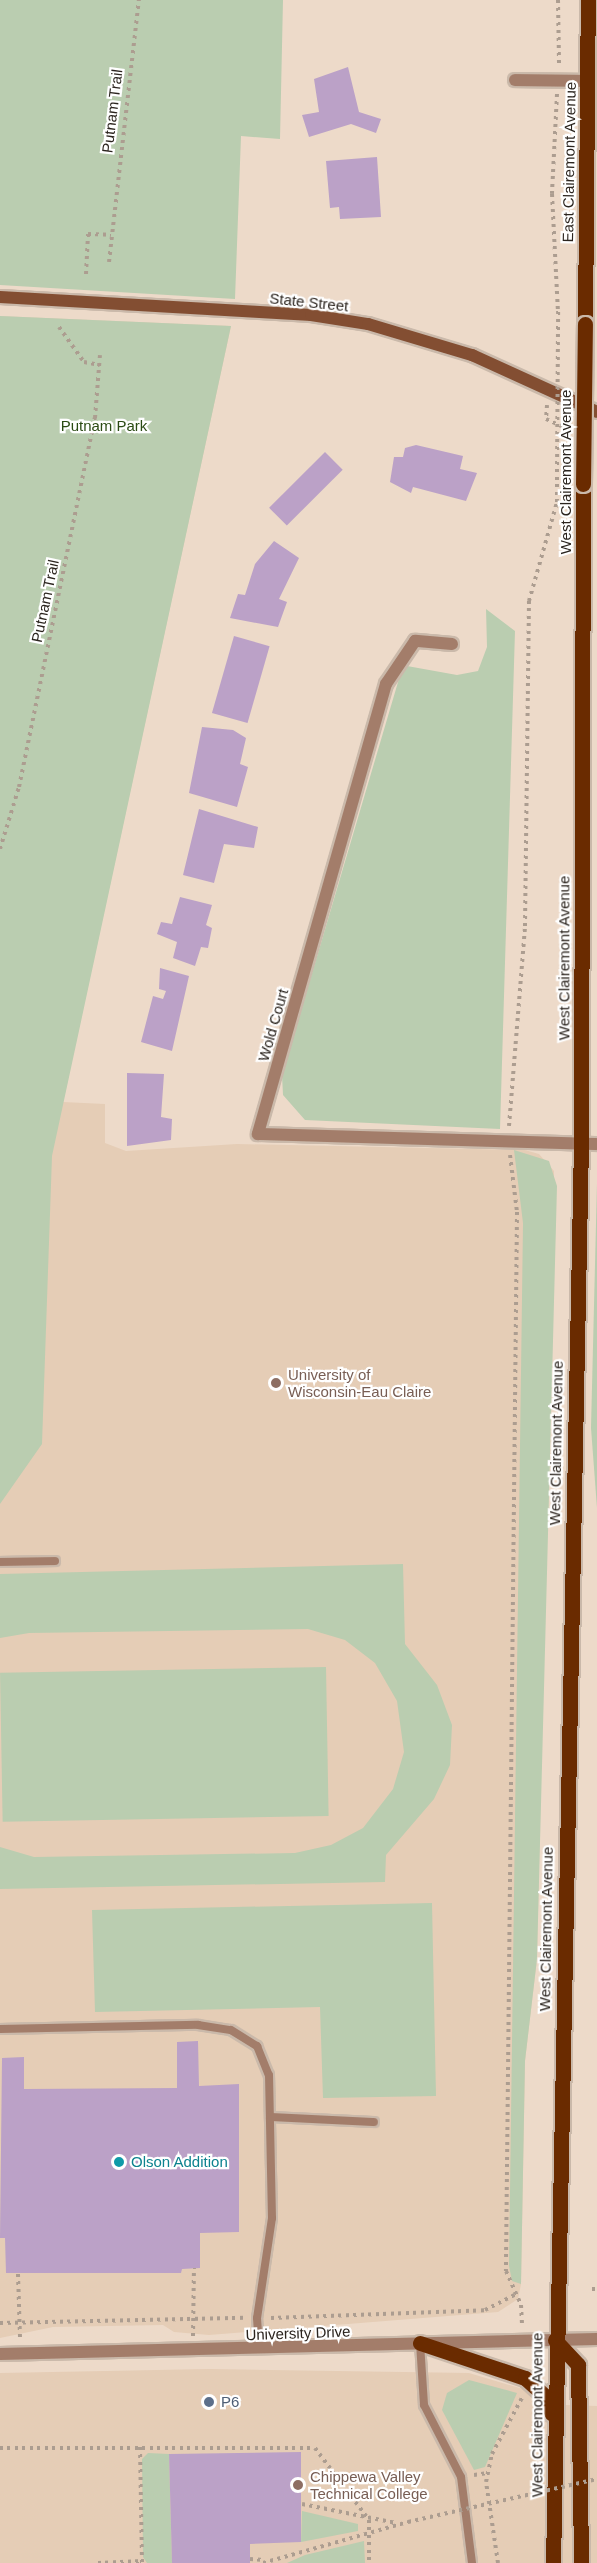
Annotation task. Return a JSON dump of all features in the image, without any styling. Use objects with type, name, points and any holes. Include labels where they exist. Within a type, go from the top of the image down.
[{"type":"main road","name":"East Clairemont Avenue","points":[[585,324],[593,81],[588,0]]},
{"type":"main road","name":"State Street","points":[[0,297],[290,314],[368,324],[472,355],[597,412]]},
{"type":"main road","name":"West Clairemont Avenue","points":[[553,2563],[555,2340],[581,1144],[585,324]]},
{"type":"main road","points":[[555,2340],[578,2365],[581,2563]]},
{"type":"main road","points":[[420,2343],[525,2378],[545,2396],[555,2423]]},
{"type":"street","points":[[515,80],[593,81]]},
{"type":"street","name":"Wold Court","points":[[452,644],[415,641],[386,684],[258,1134],[597,1144]]},
{"type":"street","name":"University Drive","points":[[0,2354],[193,2351],[597,2339]]},
{"type":"lane","points":[[0,1562],[55,1561]]},
{"type":"lane","points":[[0,2029],[198,2025],[231,2030],[264,2055],[270,2117],[272,2218],[257,2318],[259,2349]]},
{"type":"lane","points":[[270,2117],[374,2122]]},
{"type":"lane","points":[[420,2343],[424,2405],[461,2477],[472,2563]]},
{"type":"path","name":"Putnam Trail","points":[[109,262],[138,0]]},
{"type":"path","points":[[523,2340],[520,2305],[506,2271],[518,1212],[508,1141],[525,926],[529,601],[557,502],[558,311],[552,194],[558,80],[558,0]]},
{"type":"path","points":[[86,274],[88,234],[111,236]]},
{"type":"path","points":[[60,327],[84,362],[100,365]]},
{"type":"path","name":"Putnam Trail","points":[[0,849],[24,764],[95,418],[100,355]]},
{"type":"path","points":[[193,2351],[194,2268]]},
{"type":"path","points":[[18,2274],[21,2354]]},
{"type":"path","points":[[498,2563],[486,2482],[525,2378]]},
{"type":"path","points":[[98,2563],[142,2562],[140,2447]]},
{"type":"path","points":[[0,2448],[315,2448],[369,2520],[371,2534],[369,2563]]},
{"type":"path","points":[[302,2504],[369,2520],[400,2523],[597,2479]]},
{"type":"path","points":[[250,2559],[263,2562],[371,2534],[400,2523]]},
{"type":"shaded area","name":"University of Wisconsin-Eau Claire","points":[[0,316],[231,326],[63,1102],[105,1104],[105,1143],[126,1151],[237,1144],[525,1150],[539,1154],[554,1171],[537,1959],[525,2061],[521,2284],[518,2299],[498,2312],[209,2335],[174,2332],[163,2325],[53,2327],[0,2338]]},
{"type":"shaded area","name":"Chippewa Valley Technical College","points":[[209,2369],[469,2373],[533,2392],[534,2404],[597,2406],[597,2563],[0,2563],[0,2373]]},
{"type":"green space","points":[[0,0],[283,0],[280,139],[241,136],[235,299],[0,285]]},
{"type":"green space","name":"Putnam Park","points":[[0,316],[231,326],[52,1156],[42,1444],[0,1504]]},
{"type":"green space","points":[[486,609],[515,631],[500,1129],[305,1120],[283,1095],[282,1075],[401,672],[407,666],[457,675],[478,671],[487,647]]},
{"type":"green space","points":[[514,1150],[549,1161],[557,1186],[537,1959],[525,2061],[521,2284],[512,2281],[509,2266],[523,1223]]},
{"type":"green space","points":[[597,1183],[597,1508],[591,1428]]},
{"type":"green space","points":[[403,1564],[405,1644],[437,1685],[452,1725],[450,1765],[434,1799],[386,1855],[385,1882],[0,1889],[0,1847],[34,1857],[295,1853],[331,1845],[363,1828],[393,1789],[404,1752],[397,1701],[375,1663],[345,1640],[308,1629],[29,1633],[0,1638],[0,1574]]},
{"type":"green space","points":[[326,1667],[329,1816],[3,1822],[0,1673]]},
{"type":"green space","points":[[432,1903],[436,2096],[323,2098],[320,2007],[95,2012],[92,1910]]},
{"type":"green space","points":[[469,2380],[517,2393],[485,2467],[474,2470],[442,2410],[447,2393]]},
{"type":"green space","points":[[148,2453],[169,2454],[172,2563],[147,2563],[143,2557],[142,2459]]},
{"type":"green space","points":[[302,2511],[358,2524],[358,2531],[301,2542]]},
{"type":"green space","points":[[364,2541],[365,2563],[287,2563],[305,2555]]},
{"type":"building","points":[[348,67],[359,112],[381,119],[376,133],[351,124],[309,137],[302,115],[319,112],[314,79]]},
{"type":"building","points":[[377,157],[381,217],[340,219],[339,207],[330,208],[326,161]]},
{"type":"building","points":[[416,445],[463,456],[460,469],[477,473],[466,501],[413,487],[411,493],[390,482],[394,457],[403,457],[405,448]]},
{"type":"building","points":[[325,452],[343,470],[287,526],[269,508]]},
{"type":"building","points":[[274,541],[299,558],[279,599],[287,602],[278,627],[230,618],[238,594],[245,595],[255,564]]},
{"type":"building","points":[[234,636],[270,646],[248,723],[212,713]]},
{"type":"building","points":[[202,727],[233,730],[246,738],[240,764],[248,767],[237,807],[189,793]]},
{"type":"building","points":[[199,809],[258,827],[254,848],[224,844],[214,883],[183,875]]},
{"type":"building","points":[[180,897],[212,905],[206,925],[212,928],[208,948],[201,947],[195,966],[173,958],[177,942],[157,934],[161,922],[172,924]]},
{"type":"building","points":[[160,968],[189,976],[172,1051],[141,1042],[153,996],[163,999],[166,991],[159,989]]},
{"type":"building","points":[[127,1073],[164,1074],[161,1117],[172,1119],[171,1140],[127,1146]]},
{"type":"building","name":"Olson Addition","points":[[198,2041],[199,2086],[239,2084],[239,2232],[200,2233],[200,2268],[182,2269],[181,2273],[6,2273],[5,2238],[0,2238],[2,2058],[24,2057],[24,2089],[177,2088],[177,2042]]},
{"type":"building","points":[[301,2452],[301,2542],[250,2544],[250,2563],[172,2563],[169,2454]]},
{"type":"place","name":"University of Wisconsin-Eau Claire","points":[[276,1383]]},
{"type":"place","name":"Olson Addition","points":[[119,2162]]},
{"type":"place","name":"P6","points":[[209,2402]]},
{"type":"place","name":"Chippewa Valley Technical College","points":[[298,2485]]}]
